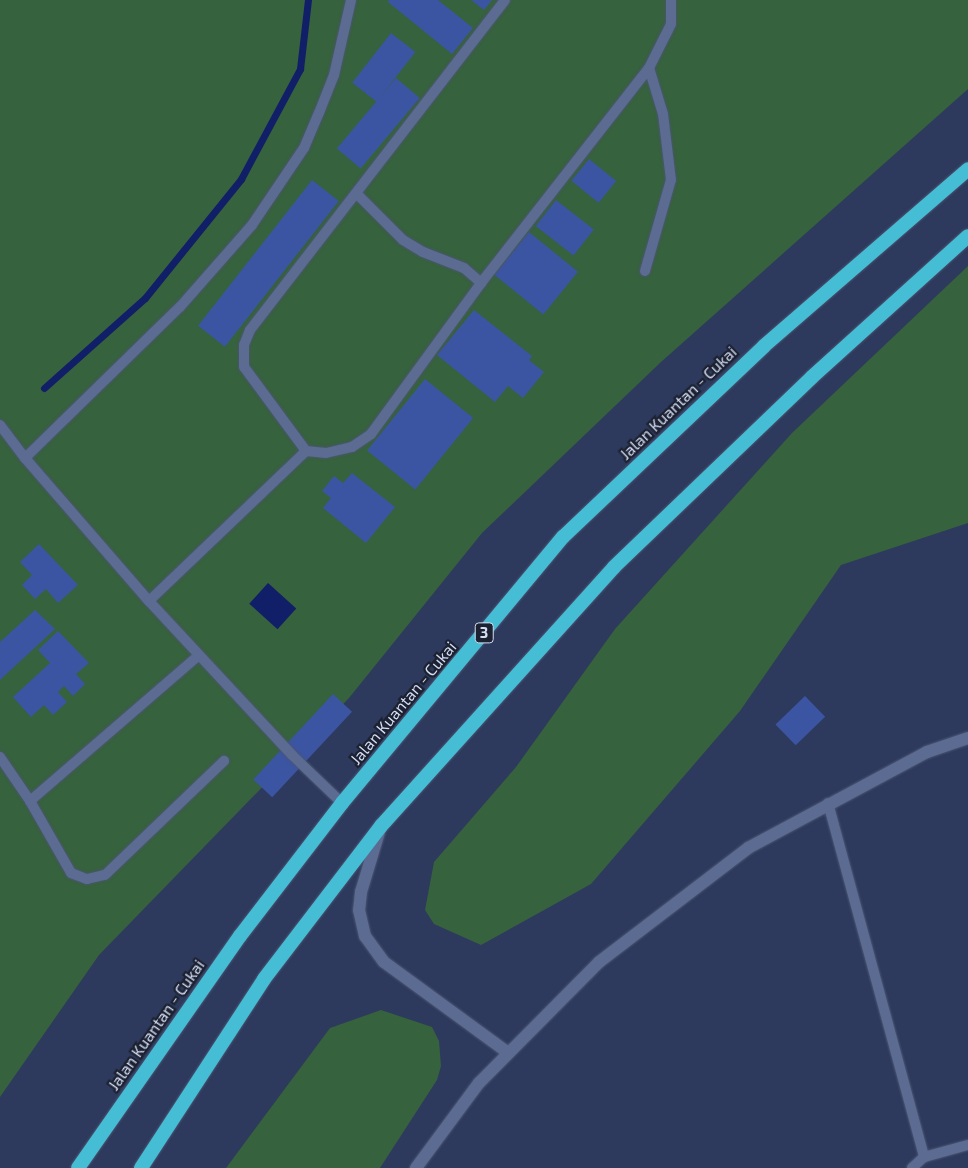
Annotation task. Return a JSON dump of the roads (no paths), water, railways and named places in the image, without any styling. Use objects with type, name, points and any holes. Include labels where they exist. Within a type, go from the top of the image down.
[{"type":"highway","name":"Jalan Kuantan - Cukai","points":[[78,1168],[240,936],[342,803],[563,537],[764,346],[968,169]]},
{"type":"highway","points":[[141,1168],[264,979],[381,826],[614,567],[812,377],[968,236]]},
{"type":"street","points":[[416,1168],[479,1083],[507,1052],[599,962],[748,848],[828,803],[927,752],[968,738]]},
{"type":"street","points":[[381,826],[361,892],[359,910],[364,936],[384,962],[507,1052]]},
{"type":"lane","points":[[24,458],[180,307],[252,225],[304,148],[316,122],[334,75],[351,0]]},
{"type":"lane","points":[[505,0],[357,194],[250,330],[244,345],[244,366],[252,382],[306,451],[326,453],[352,447],[371,434],[481,283],[649,68],[671,24],[671,0]]},
{"type":"lane","points":[[645,271],[671,180],[662,114],[649,68]]},
{"type":"lane","points":[[357,194],[403,240],[423,252],[464,268],[481,283]]},
{"type":"lane","points":[[0,425],[24,458],[149,601],[292,755],[342,803]]},
{"type":"lane","points":[[149,601],[306,451]]},
{"type":"lane","points":[[30,801],[199,655]]},
{"type":"lane","points":[[0,757],[30,801],[70,873],[87,879],[106,875],[224,761]]},
{"type":"lane","points":[[828,803],[924,1156]]},
{"type":"lane","points":[[912,1168],[924,1156],[968,1145]]},
{"type":"waterway","points":[[44,388],[145,298],[241,179],[300,69],[308,0]]}]
